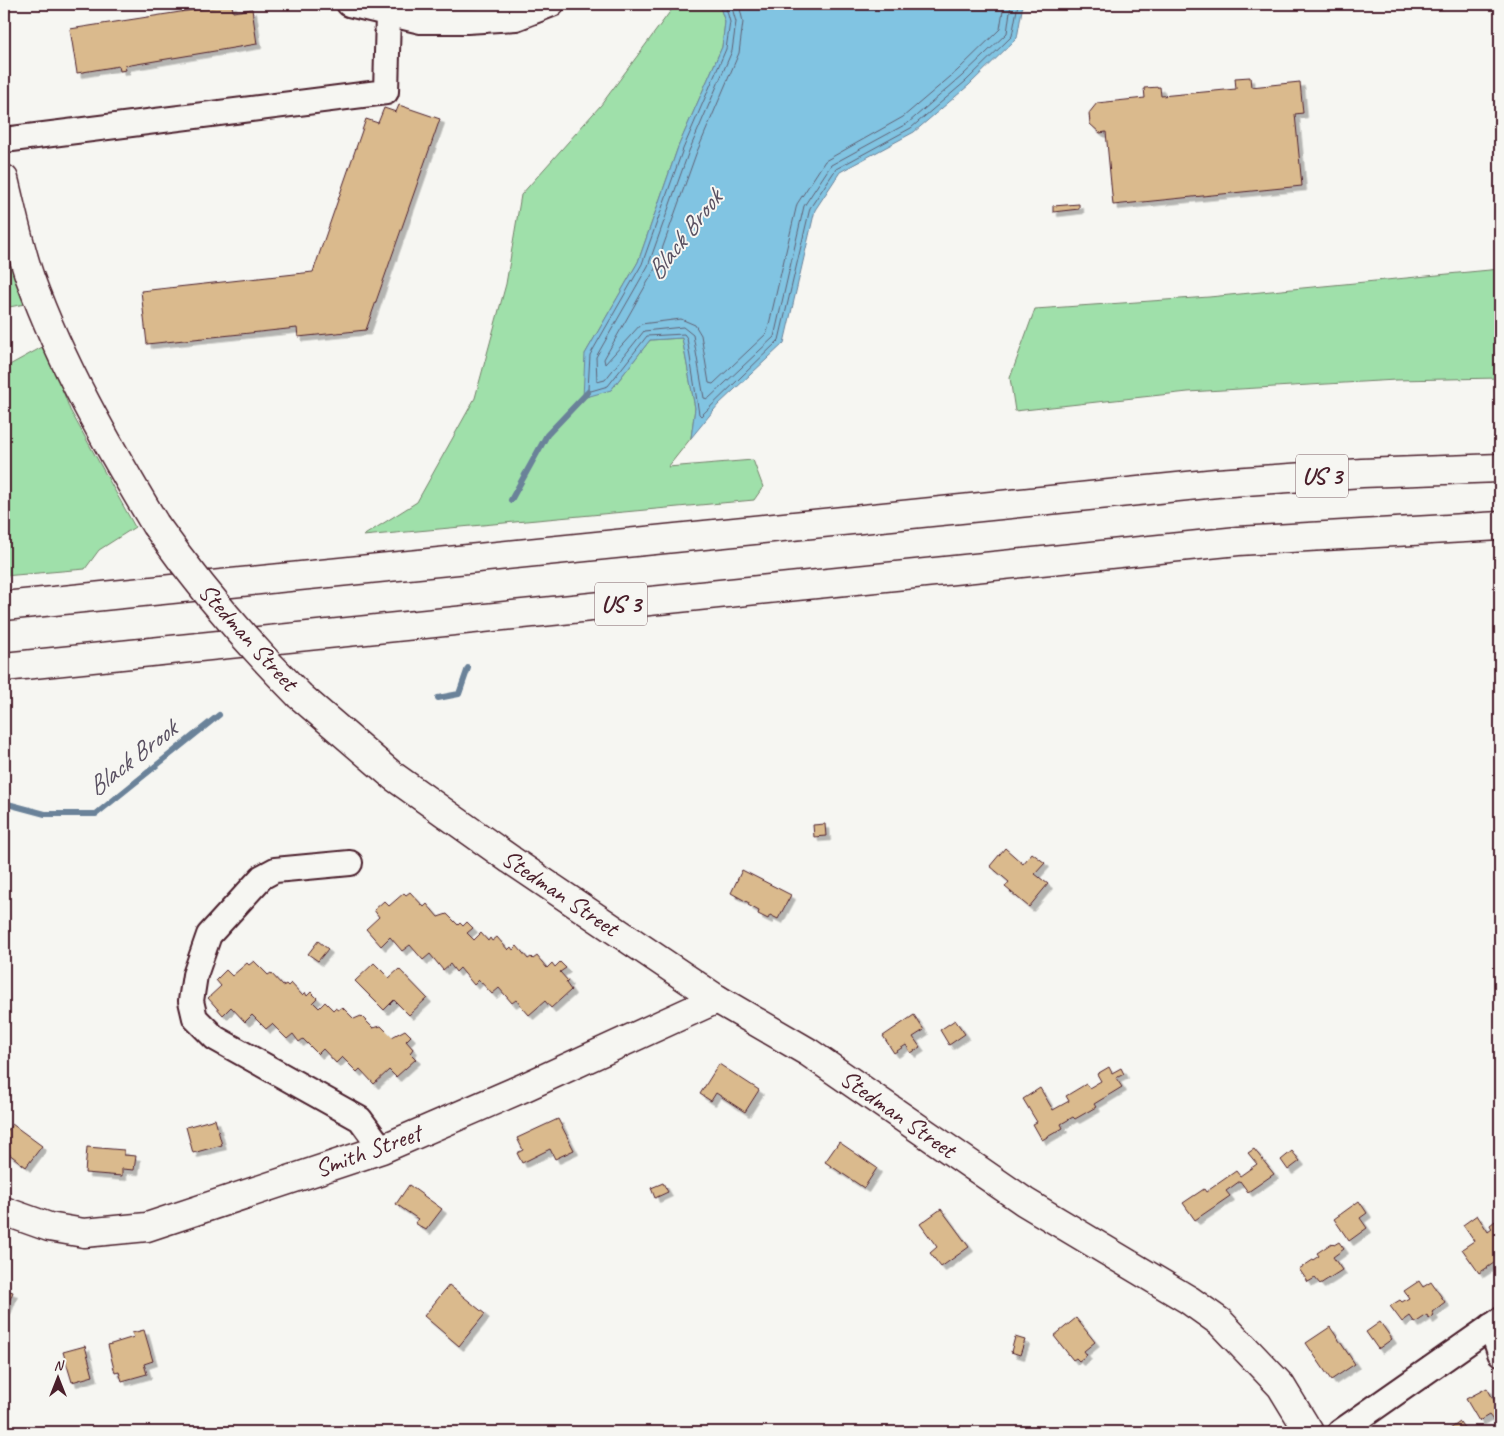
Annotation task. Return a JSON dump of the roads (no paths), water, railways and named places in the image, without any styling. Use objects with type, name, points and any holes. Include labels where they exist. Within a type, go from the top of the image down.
[{"type":"main road","name":"Stedman Street","points":[[4,179],[30,276],[57,345],[108,446],[155,524],[207,595],[236,629],[300,696],[370,757],[429,803],[717,999],[808,1052],[1025,1202],[1189,1300],[1220,1322],[1281,1386],[1309,1432]]},
{"type":"main road","name":"US 3","points":[[4,606],[1217,483],[1380,472],[1500,468]]},
{"type":"main road","name":"US 3","points":[[4,667],[1238,541],[1500,526]]},
{"type":"main road","name":"Smith Street","points":[[4,1211],[49,1227],[84,1233],[147,1227],[382,1149],[525,1087],[717,999]]},
{"type":"street","points":[[349,4],[421,21],[477,21],[516,18],[552,4]]},
{"type":"street","points":[[4,140],[386,92],[388,14]]},
{"type":"street","points":[[350,863],[275,870],[262,877],[209,935],[195,975],[190,1001],[195,1018],[214,1038],[360,1119],[382,1149]]},
{"type":"street","points":[[1340,1432],[1496,1323],[1500,1352]]},
{"type":"water","points":[[719,4],[1023,4],[1017,38],[969,85],[914,132],[840,172],[815,210],[784,343],[718,405],[691,438],[695,408],[682,338],[650,340],[611,390],[583,398],[585,354],[638,262],[678,147],[722,47],[725,22]]},
{"type":"waterway","name":"Black Brook","points":[[511,500],[547,435],[588,392]]},
{"type":"waterway","name":"Black Brook","points":[[438,698],[459,694],[468,668]]},
{"type":"waterway","name":"Black Brook","points":[[4,803],[45,814],[96,814],[219,715]]}]
